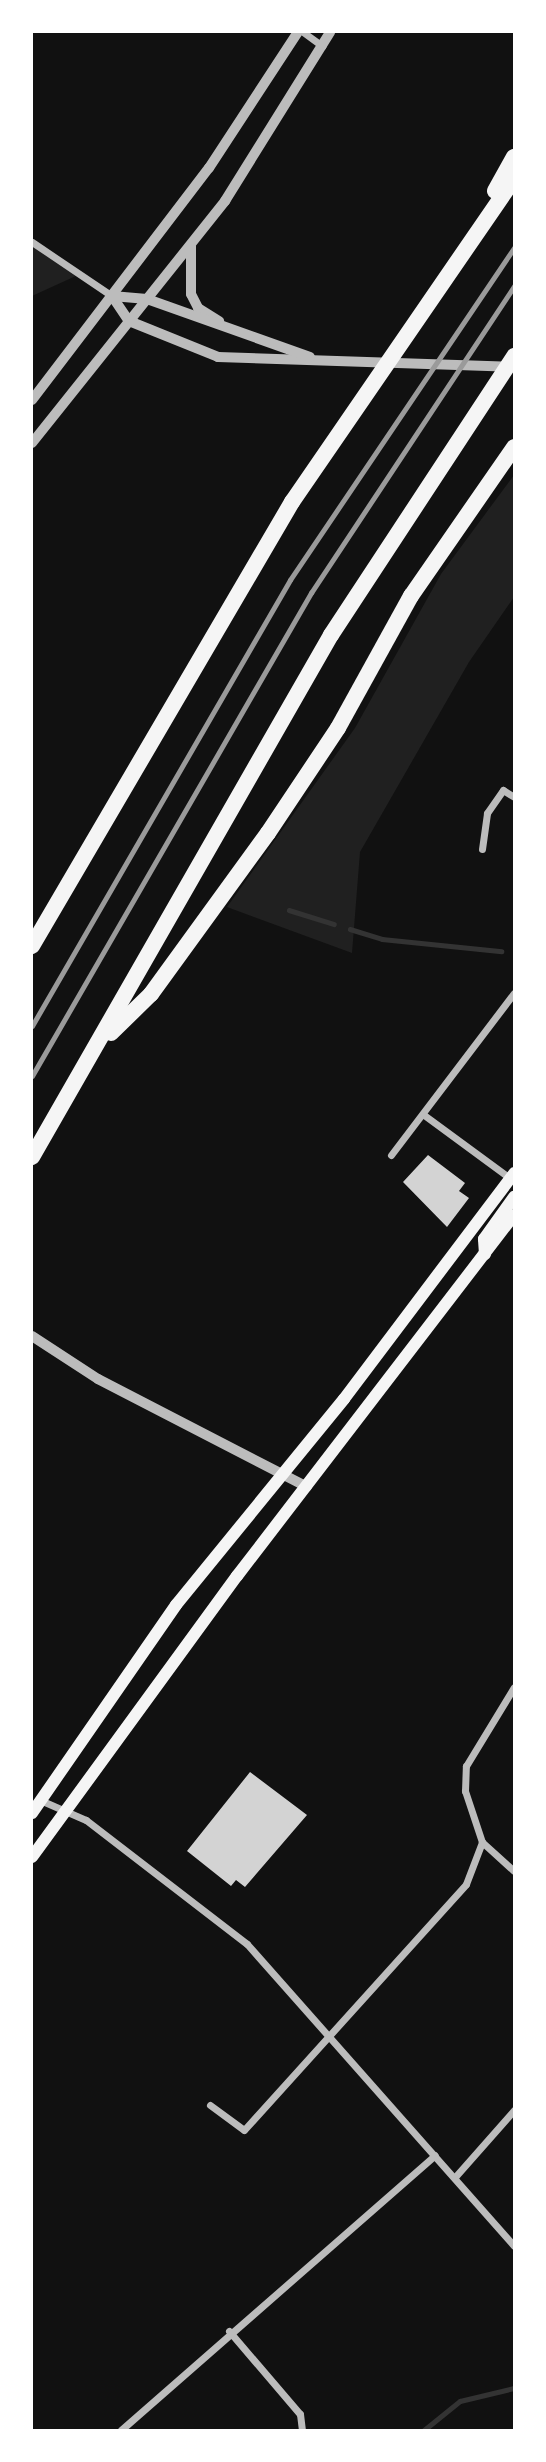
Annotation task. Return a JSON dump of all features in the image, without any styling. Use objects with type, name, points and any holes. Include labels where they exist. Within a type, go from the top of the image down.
[{"type":"highway","points":[[438,286],[514,157]]},
{"type":"highway","points":[[32,946],[331,441],[514,179]]},
{"type":"highway","points":[[32,1157],[331,635],[455,442],[514,356]]},
{"type":"highway","points":[[94,1049],[151,994],[268,833],[338,728],[418,585],[514,447]]},
{"type":"main road","points":[[32,1813],[125,1673],[284,1474],[513,1179]]},
{"type":"main road","points":[[485,1254],[484,1239],[514,1198]]},
{"type":"main road","points":[[32,1856],[62,1809],[514,1215]]},
{"type":"street","points":[[32,400],[209,168],[300,32],[322,46]]},
{"type":"street","points":[[32,443],[192,244],[280,121],[330,32]]},
{"type":"street","points":[[32,242],[112,296],[128,321],[218,357],[271,363],[312,358],[514,367]]},
{"type":"street","points":[[192,244],[186,274],[198,308],[245,337]]},
{"type":"street","points":[[112,296],[147,299],[245,337],[312,358]]},
{"type":"street","points":[[482,849],[488,813],[503,790],[514,797]]},
{"type":"street","points":[[391,1155],[514,993]]},
{"type":"street","points":[[424,1115],[513,1179]]},
{"type":"street","points":[[32,1336],[108,1384],[307,1487]]},
{"type":"street","points":[[514,1688],[466,1766],[465,1791],[481,1842],[514,1871]]},
{"type":"street","points":[[40,1800],[62,1809],[223,1924],[333,2034],[514,2246]]},
{"type":"street","points":[[210,2105],[244,2130],[466,1884],[481,1842]]},
{"type":"street","points":[[455,2177],[514,2109]]},
{"type":"street","points":[[121,2431],[229,2331],[435,2155]]},
{"type":"street","points":[[229,2331],[300,2414],[302,2431]]},
{"type":"shaded area","points":[[32,242],[78,275],[32,296]]},
{"type":"shaded area","points":[[514,475],[514,597],[469,662],[360,852],[352,953],[227,907],[355,728],[441,574]]},
{"type":"building","points":[[428,1155],[465,1183],[459,1191],[469,1198],[447,1227],[403,1182]]},
{"type":"building","points":[[250,1772],[307,1815],[245,1887],[236,1880],[231,1886],[187,1851]]},
{"type":"waterway","points":[[289,910],[334,924]]},
{"type":"waterway","points":[[350,929],[382,939],[501,951]]},
{"type":"waterway","points":[[424,2430],[460,2401],[514,2388]]},
{"type":"railway","points":[[32,1026],[290,580],[514,248]]},
{"type":"railway","points":[[32,1076],[311,593],[514,286]]}]
